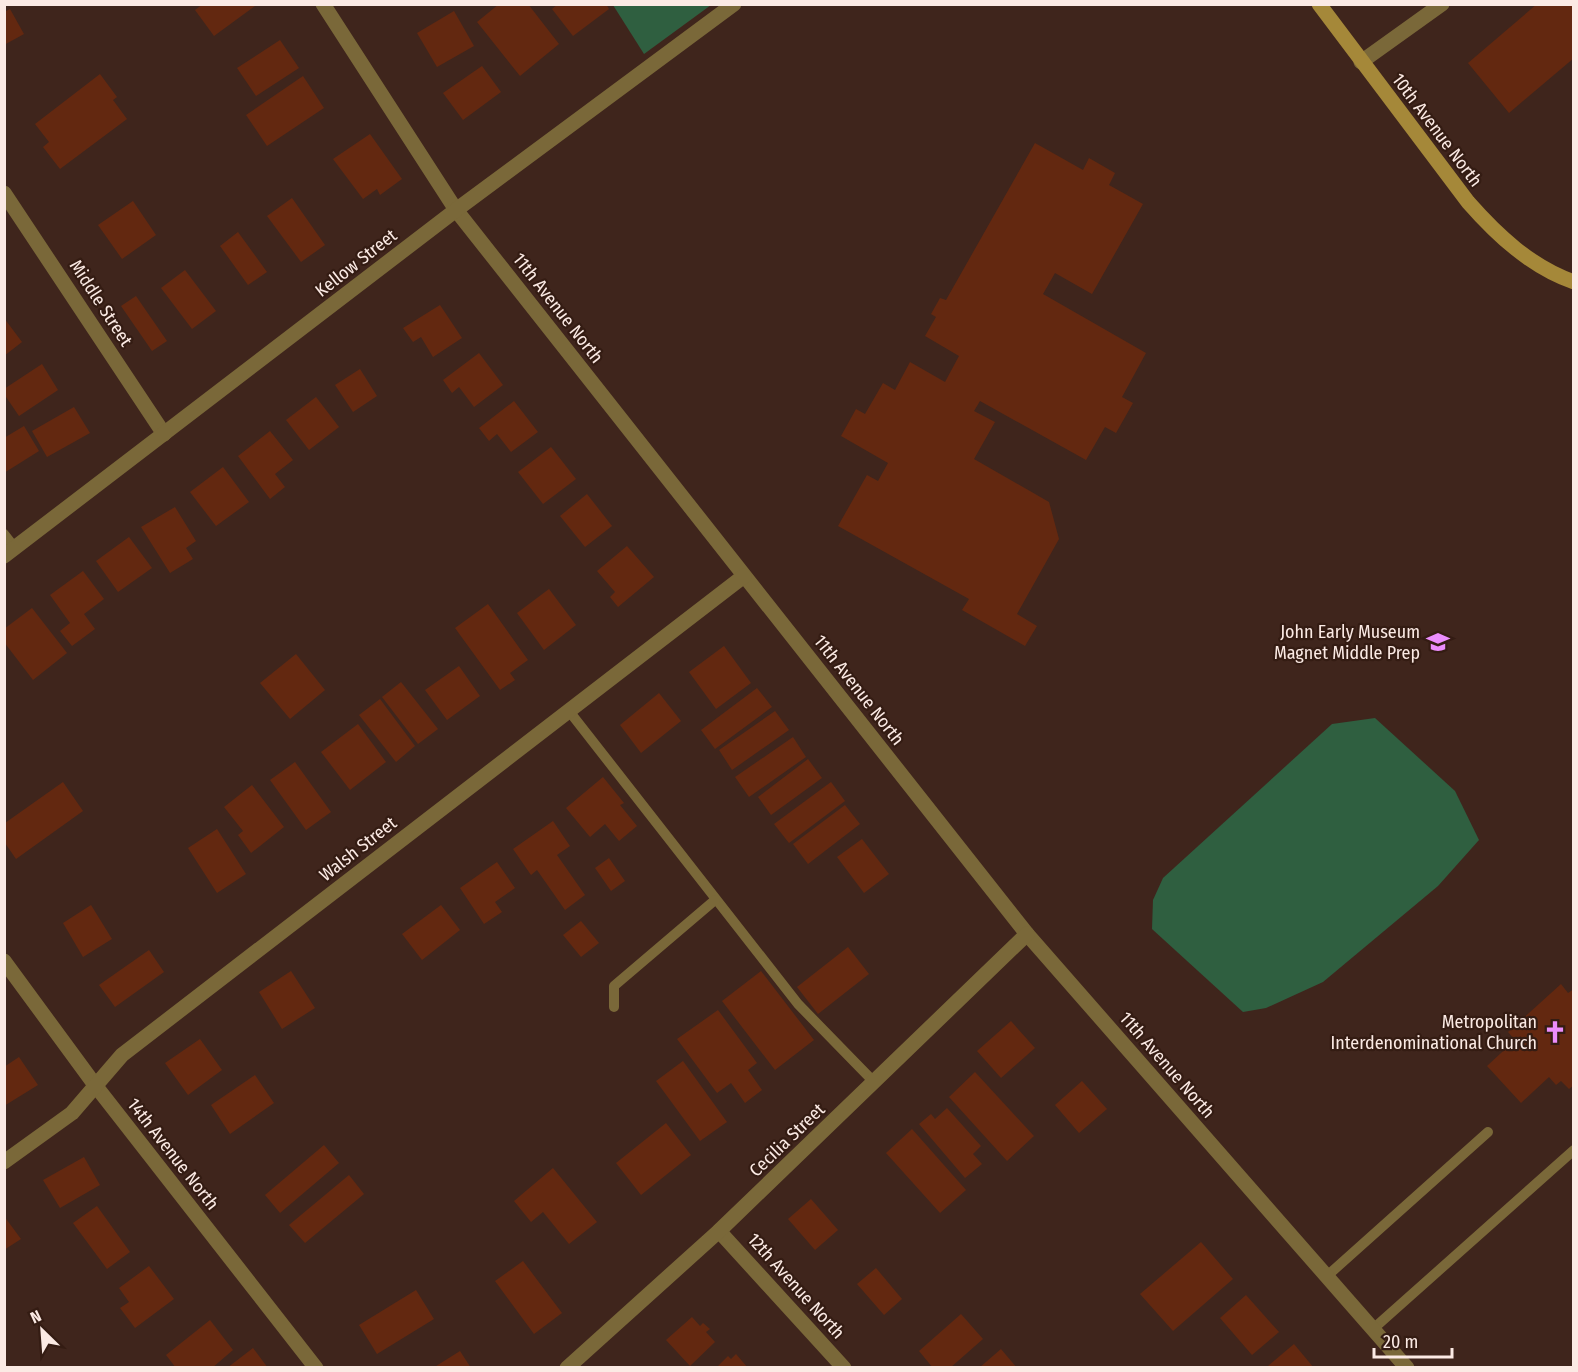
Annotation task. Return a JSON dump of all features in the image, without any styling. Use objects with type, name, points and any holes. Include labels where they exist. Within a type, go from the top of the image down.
[{"type":"street","name":"11th Avenue North","points":[[322,4],[456,210],[1027,934],[1407,1368]]},
{"type":"street","name":"Kellow Street","points":[[10,552],[456,210],[734,4]]},
{"type":"street","name":"10th Avenue North","points":[[1319,4],[1468,202],[1488,225],[1539,265],[1574,282]]},
{"type":"street","points":[[1361,62],[1442,4]]},
{"type":"street","name":"Middle Street","points":[[4,193],[164,434]]},
{"type":"street","name":"Walsh Street","points":[[4,1162],[72,1113],[122,1055],[744,576]]},
{"type":"street","name":"Cecilia Street","points":[[573,1366],[875,1083],[1027,934]]},
{"type":"street","name":"14th Avenue North","points":[[4,961],[95,1085],[316,1368]]},
{"type":"street","name":"12th Avenue North","points":[[719,1231],[844,1368]]},
{"type":"lane","points":[[4,534],[10,552]]},
{"type":"lane","points":[[569,711],[798,1004],[875,1083]]},
{"type":"lane","points":[[614,1007],[614,986],[715,900]]},
{"type":"lane","points":[[1327,1276],[1488,1132]]},
{"type":"lane","points":[[1373,1329],[1574,1150]]},
{"type":"green space","points":[[613,5],[711,5],[644,54]]},
{"type":"green space","points":[[1375,718],[1455,791],[1479,840],[1438,886],[1323,982],[1266,1008],[1243,1012],[1152,929],[1153,900],[1163,878],[1332,724]]},
{"type":"building","points":[[203,4],[254,4],[255,6],[214,36],[195,10]]},
{"type":"building","points":[[499,4],[528,4],[559,44],[520,76],[477,22]]},
{"type":"building","points":[[558,4],[606,4],[609,9],[573,36],[552,9]]},
{"type":"building","points":[[1537,4],[1574,4],[1574,58],[1509,113],[1468,63]]},
{"type":"building","points":[[10,9],[24,34],[4,45],[4,12]]},
{"type":"building","points":[[454,11],[474,46],[437,67],[417,33]]},
{"type":"building","points":[[280,40],[299,68],[256,96],[237,68]]},
{"type":"building","points":[[482,66],[501,92],[463,120],[443,93]]},
{"type":"building","points":[[100,74],[117,97],[113,100],[127,119],[60,169],[43,147],[49,142],[35,124]]},
{"type":"building","points":[[303,76],[324,108],[267,146],[246,115]]},
{"type":"building","points":[[370,134],[402,179],[380,195],[377,189],[363,199],[333,159]]},
{"type":"building","points":[[1035,143],[1083,170],[1089,158],[1115,173],[1109,185],[1143,204],[1092,294],[1055,273],[1043,294],[1146,353],[1122,397],[1133,403],[1116,433],[1105,427],[1086,460],[980,401],[974,411],[995,422],[974,459],[1049,502],[1059,539],[1017,614],[1037,626],[1025,646],[962,610],[969,599],[838,526],[867,475],[878,481],[888,463],[841,436],[856,409],[865,414],[883,383],[895,390],[910,362],[945,382],[959,356],[925,336],[936,317],[931,314],[940,298],[946,300]]},
{"type":"building","points":[[292,198],[325,245],[301,262],[267,216]]},
{"type":"building","points":[[133,201],[156,235],[122,259],[98,225]]},
{"type":"building","points":[[238,232],[267,272],[248,285],[220,246]]},
{"type":"building","points":[[185,270],[216,311],[192,329],[161,288]]},
{"type":"building","points":[[136,296],[167,341],[152,351],[121,306]]},
{"type":"building","points":[[440,305],[462,338],[433,357],[421,337],[413,342],[403,328]]},
{"type":"building","points":[[4,318],[22,342],[4,356]]},
{"type":"building","points":[[479,353],[503,385],[474,407],[459,387],[452,393],[443,380]]},
{"type":"building","points":[[42,364],[58,390],[19,416],[4,394],[4,389]]},
{"type":"building","points":[[360,369],[377,396],[353,412],[335,385]]},
{"type":"building","points":[[316,397],[339,427],[309,450],[286,420]]},
{"type":"building","points":[[514,401],[538,432],[511,452],[497,434],[489,441],[479,428]]},
{"type":"building","points":[[74,407],[90,433],[47,457],[32,431]]},
{"type":"building","points":[[24,426],[39,451],[4,473],[4,438]]},
{"type":"building","points":[[270,431],[293,460],[275,474],[285,487],[270,499],[238,456]]},
{"type":"building","points":[[551,447],[576,479],[543,504],[518,472]]},
{"type":"building","points":[[223,467],[249,502],[216,526],[190,492]]},
{"type":"building","points":[[587,494],[612,526],[585,547],[560,516]]},
{"type":"building","points":[[175,507],[196,541],[186,548],[193,559],[170,573],[141,527]]},
{"type":"building","points":[[129,537],[152,568],[118,592],[96,561]]},
{"type":"building","points":[[627,546],[654,577],[618,607],[610,597],[615,592],[597,571]]},
{"type":"building","points":[[83,571],[104,599],[84,614],[95,629],[72,646],[60,631],[70,623],[50,595]]},
{"type":"building","points":[[549,589],[576,625],[544,650],[517,613]]},
{"type":"building","points":[[488,604],[528,660],[510,673],[515,680],[500,690],[455,628]]},
{"type":"building","points":[[32,608],[67,653],[33,680],[4,642],[4,629]]},
{"type":"building","points":[[724,646],[751,683],[716,709],[689,672]]},
{"type":"building","points":[[296,654],[325,690],[290,719],[260,683]]},
{"type":"building","points":[[459,666],[480,696],[447,720],[425,690]]},
{"type":"building","points":[[401,682],[438,729],[418,744],[382,697]]},
{"type":"building","points":[[757,688],[772,707],[715,749],[701,730]]},
{"type":"building","points":[[659,693],[681,721],[641,753],[620,725]]},
{"type":"building","points":[[380,699],[415,746],[396,762],[359,715]]},
{"type":"building","points":[[775,711],[789,730],[732,770],[719,750]]},
{"type":"building","points":[[358,724],[386,762],[350,790],[321,752]]},
{"type":"building","points":[[793,737],[806,757],[749,797],[735,777]]},
{"type":"building","points":[[808,759],[822,778],[771,815],[758,797]]},
{"type":"building","points":[[295,762],[331,812],[306,830],[270,780]]},
{"type":"building","points":[[603,777],[624,803],[620,805],[637,826],[619,841],[605,824],[590,837],[566,808]]},
{"type":"building","points":[[63,782],[83,811],[16,859],[5,843],[5,823]]},
{"type":"building","points":[[831,782],[845,801],[789,843],[774,824]]},
{"type":"building","points":[[252,785],[284,827],[251,853],[238,835],[243,831],[224,807]]},
{"type":"building","points":[[845,805],[860,824],[808,864],[793,844]]},
{"type":"building","points":[[553,821],[570,846],[557,855],[585,895],[565,910],[537,870],[531,875],[513,849]]},
{"type":"building","points":[[217,829],[246,874],[217,893],[188,848]]},
{"type":"building","points":[[862,839],[889,874],[864,893],[837,857]]},
{"type":"building","points":[[609,858],[625,881],[611,891],[595,868]]},
{"type":"building","points":[[497,862],[515,888],[495,902],[502,912],[484,924],[460,888]]},
{"type":"building","points":[[91,905],[112,939],[83,957],[63,923]]},
{"type":"building","points":[[441,905],[460,930],[422,960],[402,934]]},
{"type":"building","points":[[581,921],[599,943],[581,957],[563,935]]},
{"type":"building","points":[[848,947],[869,974],[818,1014],[797,987]]},
{"type":"building","points":[[149,950],[164,972],[115,1007],[99,985]]},
{"type":"building","points":[[291,971],[315,1008],[282,1029],[259,992]]},
{"type":"building","points":[[761,971],[814,1040],[775,1070],[722,1001]]},
{"type":"building","points":[[1561,984],[1568,993],[1574,989],[1574,1085],[1569,1089],[1561,1081],[1556,1085],[1549,1077],[1521,1103],[1487,1066],[1515,1040],[1508,1032]]},
{"type":"building","points":[[718,1010],[757,1063],[748,1070],[762,1090],[745,1103],[731,1083],[717,1093],[677,1039]]},
{"type":"building","points":[[1011,1021],[1035,1048],[1001,1078],[977,1051]]},
{"type":"building","points":[[200,1039],[222,1070],[188,1095],[165,1063]]},
{"type":"building","points":[[19,1057],[38,1085],[4,1106],[4,1067]]},
{"type":"building","points":[[683,1061],[727,1122],[700,1141],[656,1081]]},
{"type":"building","points":[[975,1072],[1034,1136],[1007,1161],[949,1097]]},
{"type":"building","points":[[255,1075],[274,1103],[230,1134],[211,1105]]},
{"type":"building","points":[[1082,1081],[1107,1109],[1079,1133],[1055,1105]]},
{"type":"building","points":[[947,1108],[981,1146],[973,1154],[982,1164],[965,1178],[919,1124],[931,1114],[935,1119]]},
{"type":"building","points":[[666,1123],[691,1155],[641,1195],[616,1163]]},
{"type":"building","points":[[912,1129],[966,1190],[940,1213],[886,1153]]},
{"type":"building","points":[[324,1145],[339,1163],[280,1213],[265,1195]]},
{"type":"building","points":[[84,1157],[100,1185],[60,1208],[43,1180]]},
{"type":"building","points":[[553,1168],[597,1222],[569,1244],[543,1212],[531,1222],[514,1201]]},
{"type":"building","points":[[349,1175],[364,1194],[305,1243],[289,1225]]},
{"type":"building","points":[[811,1199],[838,1230],[815,1250],[788,1219]]},
{"type":"building","points":[[97,1206],[130,1252],[107,1269],[73,1223]]},
{"type":"building","points":[[4,1216],[21,1239],[4,1250]]},
{"type":"building","points":[[1201,1242],[1233,1279],[1173,1331],[1140,1294]]},
{"type":"building","points":[[523,1261],[562,1313],[534,1334],[495,1281]]},
{"type":"building","points":[[149,1266],[174,1299],[135,1328],[120,1308],[129,1302],[119,1288]]},
{"type":"building","points":[[876,1268],[902,1299],[884,1315],[857,1284]]},
{"type":"building","points":[[416,1290],[434,1319],[377,1354],[359,1325]]},
{"type":"building","points":[[1246,1295],[1279,1332],[1252,1355],[1220,1318]]},
{"type":"building","points":[[961,1314],[983,1339],[950,1368],[933,1368],[919,1351]]},
{"type":"building","points":[[692,1317],[700,1326],[703,1323],[710,1329],[706,1332],[715,1342],[690,1366],[666,1340]]},
{"type":"building","points":[[210,1320],[233,1350],[212,1368],[176,1368],[166,1355]]},
{"type":"building","points":[[1294,1344],[1314,1368],[1269,1368],[1268,1366]]},
{"type":"building","points":[[253,1348],[268,1368],[227,1368]]},
{"type":"building","points":[[1001,1349],[1017,1368],[979,1368]]},
{"type":"building","points":[[460,1351],[471,1368],[433,1368]]},
{"type":"building","points":[[736,1354],[748,1368],[716,1368],[728,1356],[731,1359]]},
{"type":"place","name":"John Early Museum Magnet Middle Prep","points":[[1438,642]]},
{"type":"place","name":"Metropolitan Interdenominational Church","points":[[1555,1032]]}]
